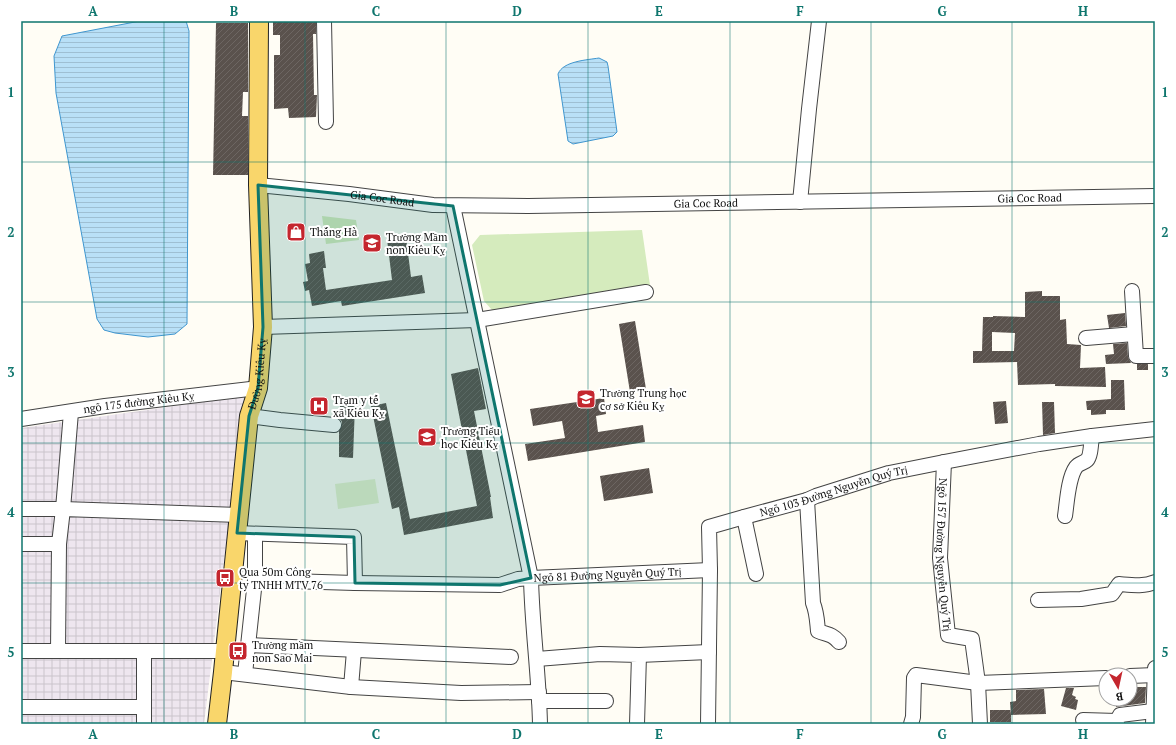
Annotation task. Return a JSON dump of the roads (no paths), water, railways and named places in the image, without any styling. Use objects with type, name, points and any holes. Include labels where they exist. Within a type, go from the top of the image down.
[{"type":"main road","name":"Đường Kiêu Kỵ","points":[[217,724],[224,672],[249,416],[258,388],[263,327],[258,185],[259,21]]},
{"type":"street","points":[[324,21],[326,122]]},
{"type":"street","points":[[800,202],[819,21]]},
{"type":"street","name":"Gia Coc Road","points":[[258,185],[348,194],[433,206],[528,206],[1155,196]]},
{"type":"street","points":[[255,580],[500,585],[531,578],[453,206]]},
{"type":"street","points":[[1132,291],[1136,356],[1155,356]]},
{"type":"street","points":[[263,327],[477,320],[646,292]]},
{"type":"street","points":[[1086,338],[1134,334]]},
{"type":"street","name":"ngõ 175 đường Kiêu Kỵ","points":[[21,420],[105,406],[258,388]]},
{"type":"street","points":[[58,651],[60,544],[71,412]]},
{"type":"street","points":[[249,416],[334,424]]},
{"type":"street","name":"Ngõ 103 Đường Nguyễn Quý Trị","points":[[708,724],[710,652],[709,527],[807,500],[890,473],[1039,444],[1155,429]]},
{"type":"street","points":[[1065,516],[1070,483],[1076,466],[1086,461],[1089,457],[1092,436]]},
{"type":"street","name":"Ngõ 157 Đường Nguyễn Quý Trị","points":[[944,462],[940,558],[948,635],[972,640],[978,683],[980,724]]},
{"type":"street","points":[[807,500],[813,604],[816,610],[818,631],[824,634],[833,635],[839,642]]},
{"type":"street","points":[[21,509],[239,515]]},
{"type":"street","points":[[744,517],[756,574]]},
{"type":"street","points":[[237,533],[354,537],[355,583]]},
{"type":"street","points":[[245,674],[255,580],[255,534]]},
{"type":"street","points":[[21,544],[60,544]]},
{"type":"street","name":"Ngõ 81 Đường Nguyễn Quý Trị","points":[[540,724],[531,578],[710,570]]},
{"type":"street","points":[[1038,600],[1081,599],[1112,594],[1119,584],[1150,585],[1155,582]]},
{"type":"street","points":[[229,610],[252,613]]},
{"type":"street","points":[[249,645],[511,658]]},
{"type":"street","points":[[352,688],[354,650]]},
{"type":"street","points":[[21,651],[225,651]]},
{"type":"street","points":[[144,651],[144,724]]},
{"type":"street","points":[[537,659],[600,654],[639,655],[710,652]]},
{"type":"street","points":[[637,724],[639,655]]},
{"type":"street","points":[[1083,720],[1117,721],[1120,715],[1153,717],[1155,668]]},
{"type":"street","points":[[224,672],[352,688],[539,696],[606,701]]},
{"type":"street","points":[[911,724],[913,717],[914,678],[916,675],[978,683],[1098,678]]},
{"type":"street","points":[[1138,676],[1155,675]]},
{"type":"street","points":[[21,707],[144,706]]},
{"type":"water","points":[[140,21],[186,21],[189,31],[187,324],[175,334],[148,337],[115,333],[104,330],[97,319],[56,93],[54,56],[62,36]]},
{"type":"water","points":[[599,58],[607,62],[608,66],[617,132],[613,136],[573,144],[568,141],[558,74],[565,66],[570,64]]},
{"type":"place","name":"Thắng Hà","points":[[296,232]]},
{"type":"place","name":"Trường Mầm non Kiêu Kỵ","points":[[372,243]]},
{"type":"place","name":"Trường Trung học cơ sở Kiêu Kỵ","points":[[586,399]]},
{"type":"place","name":"Trạm y tế xã Kiêu Kỵ","points":[[319,406]]},
{"type":"place","name":"Trường Tiểu học Kiêu Kỵ","points":[[427,437]]},
{"type":"place","name":"Qua 50m Công ty TNHH MTV 76","points":[[225,578]]},
{"type":"place","name":"Trường mầm non Sao Mai","points":[[238,651]]}]
